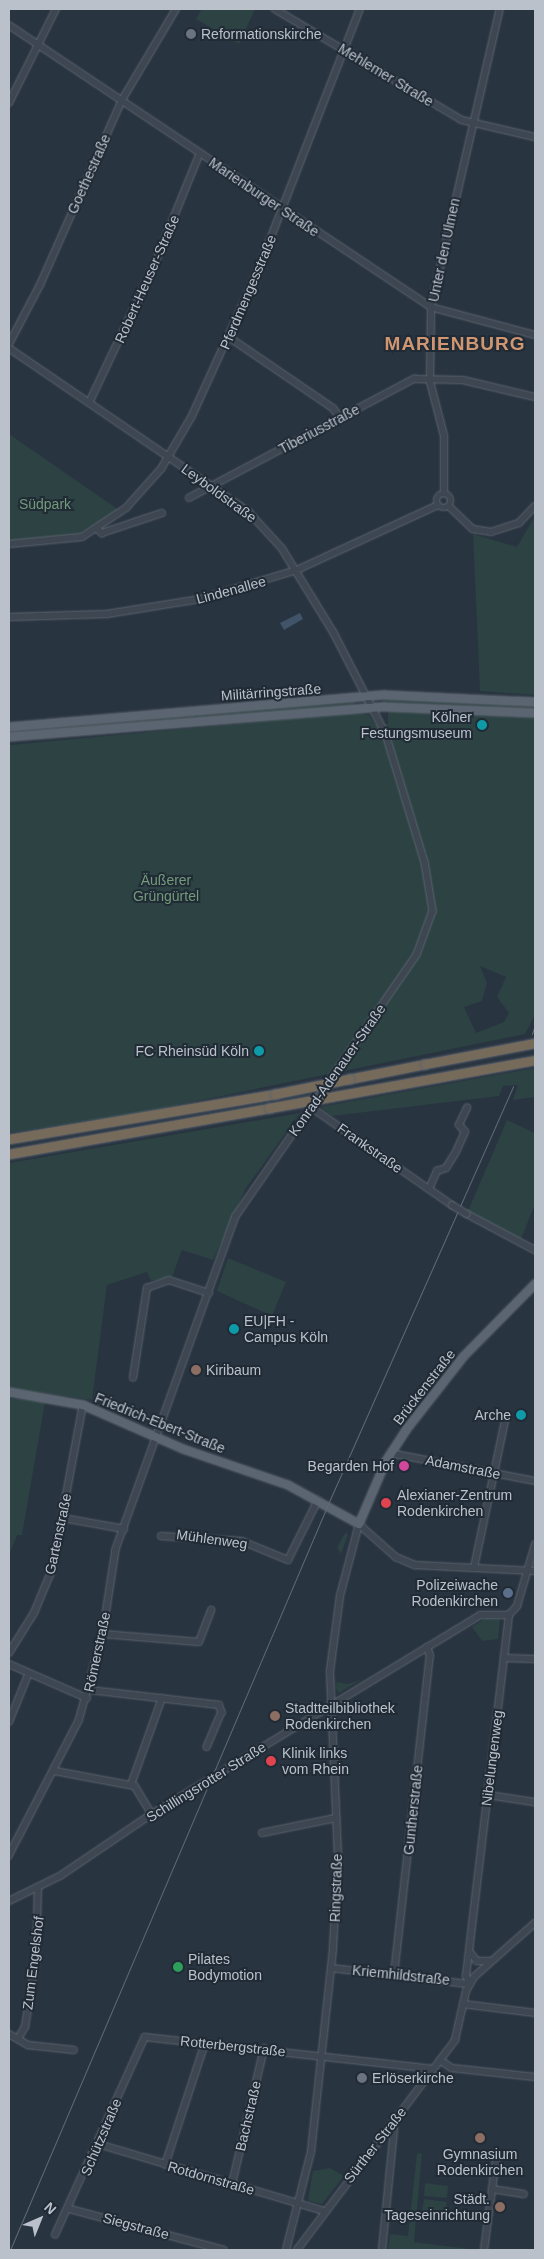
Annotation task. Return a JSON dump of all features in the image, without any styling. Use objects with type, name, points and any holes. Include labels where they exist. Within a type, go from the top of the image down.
[{"type":"highway","points":[[9,1139],[274,1094],[535,1043]]},
{"type":"highway","points":[[9,1154],[535,1060]]},
{"type":"main road","name":"Militärringstraße","points":[[11,727],[366,696],[535,702]]},
{"type":"main road","name":"Militärringstraße","points":[[11,738],[374,708],[450,706],[535,713]]},
{"type":"main road","name":"Brückenstraße","points":[[359,1524],[390,1453],[464,1356],[535,1284]]},
{"type":"main road","name":"Friedrich-Ebert-Straße","points":[[9,1392],[83,1405],[159,1439],[321,1501],[359,1524]]},
{"type":"street","points":[[9,103],[56,9]]},
{"type":"street","name":"Goethestraße","points":[[9,344],[40,284],[122,100],[176,9]]},
{"type":"street","name":"Mehlemer Straße","points":[[275,9],[462,120],[535,137]]},
{"type":"street","name":"Pferdmengesstraße","points":[[98,529],[150,484],[168,457],[229,337],[282,209],[360,9]]},
{"type":"street","name":"Unter den Ulmen","points":[[444,494],[444,436],[430,382],[432,307],[500,9]]},
{"type":"street","name":"Marienburger Straße","points":[[9,25],[282,209],[432,307],[535,335]]},
{"type":"street","name":"Robert-Heuser-Straße","points":[[89,403],[153,268],[200,153]]},
{"type":"street","points":[[229,337],[334,408],[340,418]]},
{"type":"street","name":"Leyboldstraße","points":[[9,348],[257,520],[297,570],[366,696]]},
{"type":"street","name":"Tiberiusstraße","points":[[189,498],[414,379],[430,382],[463,380],[535,397]]},
{"type":"street","points":[[449,506],[451,497],[444,494],[438,497],[438,505],[449,506],[473,529],[491,532],[519,523],[535,506]]},
{"type":"street","name":"Lindenallee","points":[[9,617],[107,614],[201,599],[297,570],[438,505]]},
{"type":"street","points":[[9,544],[69,541],[98,529],[102,534],[162,513]]},
{"type":"street","name":"Konrad-Adenauer-Straße","points":[[159,1439],[209,1293],[241,1207],[417,955],[432,921],[425,862],[402,783],[374,708],[366,696]]},
{"type":"street","name":"Frankstraße","points":[[311,1106],[452,1205],[535,1250]]},
{"type":"street","points":[[430,1189],[437,1171],[446,1168],[456,1152],[465,1132],[459,1125],[467,1108]]},
{"type":"street","points":[[133,1378],[147,1288],[169,1280],[209,1293]]},
{"type":"street","name":"Gartenstraße","points":[[9,1652],[44,1591],[63,1518],[83,1405]]},
{"type":"street","points":[[474,1568],[504,1421]]},
{"type":"street","name":"Römerstraße","points":[[9,1856],[11,1848],[55,1771],[90,1690],[103,1634],[112,1562],[159,1439]]},
{"type":"street","name":"Adamstraße","points":[[390,1453],[535,1482]]},
{"type":"street","name":"Mühlenweg","points":[[161,1536],[242,1541],[290,1559],[321,1501]]},
{"type":"street","points":[[63,1518],[124,1529]]},
{"type":"street","points":[[359,1524],[409,1564],[535,1571]]},
{"type":"street","name":"Ringstraße","points":[[286,2250],[300,2203],[311,2152],[331,1968],[336,1818],[329,1706],[337,1616],[359,1524]]},
{"type":"street","name":"Nibelungenweg","points":[[470,1984],[470,1950],[509,1616],[517,1606],[535,1545]]},
{"type":"street","points":[[103,1634],[199,1642],[211,1610]]},
{"type":"street","name":"Schillingsrotter Straße","points":[[9,1901],[38,1888],[152,1814],[484,1613],[509,1616]]},
{"type":"street","name":"Guntherstraße","points":[[394,1975],[430,1656],[427,1647]]},
{"type":"street","points":[[504,1658],[535,1658]]},
{"type":"street","points":[[9,1664],[28,1675],[87,1698]]},
{"type":"street","points":[[9,1722],[28,1675]]},
{"type":"street","points":[[90,1690],[187,1700],[221,1708],[208,1747]]},
{"type":"street","points":[[131,1785],[162,1698]]},
{"type":"street","points":[[55,1771],[131,1785],[152,1814]]},
{"type":"street","points":[[488,1795],[535,1802]]},
{"type":"street","points":[[262,1833],[336,1818]]},
{"type":"street","name":"Zum Engelshof","points":[[19,2037],[25,2027],[36,1959],[38,1888]]},
{"type":"street","name":"Sürther Straße","points":[[297,2250],[324,2211],[457,2037],[463,2004],[470,1984],[491,1961],[535,1924]]},
{"type":"street","points":[[470,1950],[477,1961],[491,1961]]},
{"type":"street","name":"Kriemhildstraße","points":[[331,1968],[470,1984]]},
{"type":"street","points":[[463,2004],[535,2013]]},
{"type":"street","points":[[9,2034],[19,2037],[28,2045],[74,2050]]},
{"type":"street","name":"Rotterbergstraße","points":[[145,2037],[322,2055],[433,2069]]},
{"type":"street","name":"Schützstraße","points":[[55,2235],[70,2209],[145,2037]]},
{"type":"street","points":[[66,2049],[67,2041]]},
{"type":"street","points":[[165,2165],[204,2043]]},
{"type":"street","name":"Bachstraße","points":[[232,2184],[264,2049]]},
{"type":"street","points":[[440,2060],[452,2068],[535,2077]]},
{"type":"street","points":[[382,2250],[395,2120]]},
{"type":"street","name":"Rotdornstraße","points":[[98,2144],[324,2211]]},
{"type":"street","points":[[484,2250],[496,2160]]},
{"type":"street","points":[[492,2189],[524,2194]]},
{"type":"street","name":"Siegstraße","points":[[70,2209],[201,2247],[224,2250]]},
{"type":"green space","points":[[202,9],[255,9],[239,44],[196,19]]},
{"type":"green space","name":"Südpark","points":[[9,434],[119,510],[78,534],[9,541]]},
{"type":"green space","points":[[535,516],[535,695],[480,691],[473,534],[517,547]]},
{"type":"green space","points":[[381,699],[535,704],[535,709],[384,704]]},
{"type":"green space","points":[[354,700],[354,706],[9,734],[102,723]]},
{"type":"green space","name":"Äußerer Grüngürtel","points":[[396,710],[535,716],[535,1015],[525,1034],[148,1111],[9,1133],[9,745],[355,713],[369,715],[376,725],[388,724],[388,713]],"holes":[[[480,966],[506,977],[497,997],[509,1013],[504,1022],[476,1033],[464,1007],[482,1001],[487,983]]]},
{"type":"green space","points":[[535,1068],[535,1097],[513,1100],[518,1085],[503,1086],[499,1096],[332,1116],[320,1107]]},
{"type":"green space","points":[[300,1113],[246,1188],[213,1260],[182,1250],[172,1277],[151,1281],[147,1272],[107,1285],[92,1400],[9,1388],[9,1163]]},
{"type":"green space","points":[[507,1120],[535,1133],[535,1204],[521,1239],[468,1211]]},
{"type":"green space","points":[[228,1258],[286,1282],[272,1316],[217,1291]]},
{"type":"green space","points":[[9,1398],[45,1402],[22,1535],[17,1535],[9,1555]]},
{"type":"green space","points":[[346,1532],[348,1535],[341,1554],[337,1547]]},
{"type":"green space","points":[[486,1618],[500,1619],[498,1639],[482,1641],[472,1627]]},
{"type":"green space","points":[[337,1677],[337,1682],[348,1684],[362,1679],[339,1693],[336,1688]]},
{"type":"green space","points":[[417,2153],[422,2154],[414,2242],[477,2250],[388,2250],[390,2234],[408,2236]]},
{"type":"green space","points":[[330,2168],[344,2176],[322,2204],[308,2201],[313,2171]]},
{"type":"green space","points":[[425,2183],[448,2186],[447,2198],[424,2196]]},
{"type":"green space","points":[[424,2199],[447,2202],[445,2214],[422,2211]]},
{"type":"water","points":[[300,613],[303,619],[284,630],[280,623]]},
{"type":"tram line","points":[[532,1034],[535,1025]]},
{"type":"tram line","points":[[10,2250],[328,1504],[513,1086]]},
{"type":"place","name":"Reformationskirche","points":[[191,34]]},
{"type":"place","name":"Kölner Festungsmuseum","points":[[482,725]]},
{"type":"place","name":"FC Rheinsüd Köln","points":[[259,1051]]},
{"type":"place","name":"EU|FH - Campus Köln","points":[[234,1329]]},
{"type":"place","name":"Kiribaum","points":[[196,1370]]},
{"type":"place","name":"Arche","points":[[521,1415]]},
{"type":"place","name":"Begarden Hof","points":[[404,1466]]},
{"type":"place","name":"Alexianer-Zentrum Rodenkirchen","points":[[386,1503]]},
{"type":"place","name":"Polizeiwache Rodenkirchen","points":[[508,1593]]},
{"type":"place","name":"Stadtteilbibliothek Rodenkirchen","points":[[275,1716]]},
{"type":"place","name":"Klinik links vom Rhein","points":[[271,1761]]},
{"type":"place","name":"Pilates Bodymotion","points":[[178,1967]]},
{"type":"place","name":"Erlöserkirche","points":[[362,2078]]},
{"type":"place","name":"Gymnasium Rodenkirchen","points":[[480,2138]]},
{"type":"place","name":"Städt. Tageseinrichtung","points":[[500,2207]]},
{"type":"district","name":"MARIENBURG","points":[[455,344]]}]
